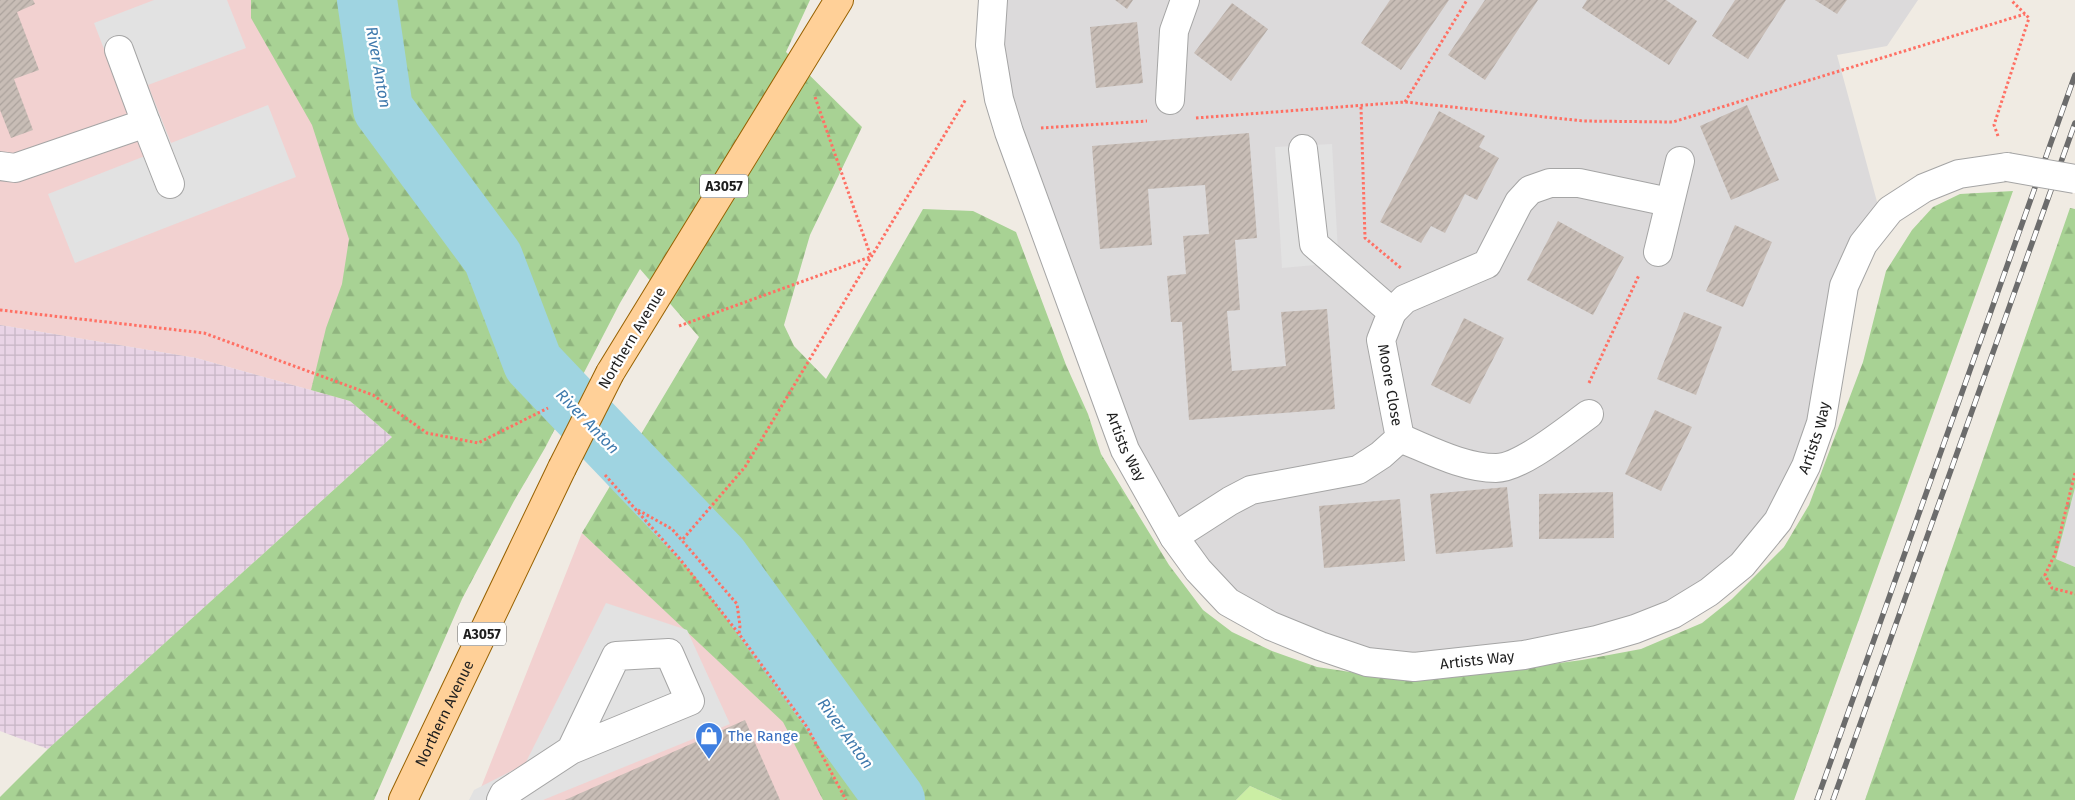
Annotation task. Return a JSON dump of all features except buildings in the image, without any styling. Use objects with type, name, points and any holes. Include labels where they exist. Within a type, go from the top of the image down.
[{"type":"main road","name":"Northern Avenue","points":[[403,800],[562,468],[610,373],[839,0]]},
{"type":"street","name":"Artists Way","points":[[993,0],[990,45],[999,100],[1008,132],[1125,450],[1174,537],[1198,570],[1228,602],[1271,626],[1320,646],[1367,662],[1414,667],[1524,655],[1635,629],[1673,614],[1709,592],[1742,565],[1778,521],[1806,466],[1821,423],[1844,286],[1863,244],[1890,210],[1924,188],[1959,174],[2008,168],[2075,179]]},
{"type":"street","points":[[1162,110],[1174,31],[1185,0]]},
{"type":"street","points":[[118,50],[170,184]]},
{"type":"street","points":[[0,166],[15,168],[146,123]]},
{"type":"street","points":[[1303,149],[1314,244],[1392,312],[1405,300],[1487,264],[1519,202],[1530,190],[1550,184],[1579,183],[1669,202]]},
{"type":"street","points":[[1658,252],[1680,160]]},
{"type":"street","name":"Moore Close","points":[[1174,537],[1230,501],[1251,490],[1358,470],[1381,455],[1400,438],[1381,340],[1392,312]]},
{"type":"street","points":[[1400,438],[1471,464],[1497,468],[1517,462],[1589,414]]},
{"type":"street","points":[[501,800],[504,794],[571,750]]},
{"type":"path","points":[[1405,102],[1466,0]]},
{"type":"path","points":[[2008,168],[1994,125],[2029,18],[2011,0]]},
{"type":"path","points":[[1193,118],[1361,107],[1405,102],[1583,121],[1673,122],[2025,14]]},
{"type":"path","points":[[683,539],[745,467],[966,100],[964,91]]},
{"type":"path","points":[[814,94],[871,257]]},
{"type":"path","points":[[1361,107],[1365,238],[1428,290]]},
{"type":"path","points":[[1008,132],[1162,110]]},
{"type":"path","points":[[1589,414],[1588,385],[1642,269],[1658,252]]},
{"type":"path","points":[[679,326],[871,257]]},
{"type":"path","points":[[0,310],[204,332],[372,395],[427,433],[478,443],[548,408]]},
{"type":"path","points":[[2075,473],[2055,554],[2045,575],[2052,588],[2075,594]]},
{"type":"path","points":[[605,475],[679,558],[739,634],[807,727],[846,800]]},
{"type":"path","points":[[634,508],[672,529],[683,539],[737,604],[740,626],[739,634]]},
{"type":"shaded area","points":[[0,0],[762,0],[350,401],[196,358],[0,325]]},
{"type":"shaded area","points":[[154,0],[227,0],[246,48],[148,85],[171,143],[268,105],[296,177],[75,263],[48,194],[145,156],[94,23]]},
{"type":"shaded area","points":[[994,0],[1918,0],[1887,46],[1837,55],[1882,220],[1863,244],[1830,378],[1778,521],[1673,614],[1414,667],[1271,626],[1174,537],[999,99]]},
{"type":"shaded area","points":[[1332,144],[1338,252],[1315,265],[1282,268],[1275,147]]},
{"type":"shaded area","points":[[0,325],[196,358],[350,401],[392,437],[48,749],[0,731]]},
{"type":"shaded area","points":[[2075,488],[2075,567],[2056,559]]},
{"type":"shaded area","points":[[582,533],[784,722],[823,800],[476,800]]},
{"type":"shaded area","points":[[606,603],[687,630],[730,724],[543,800],[469,800],[474,790],[525,764]]},
{"type":"green space","points":[[251,0],[810,0],[786,52],[862,127],[810,235],[784,325],[794,346],[826,379],[923,209],[973,211],[1016,232],[1066,365],[1088,414],[1101,454],[1169,565],[1203,610],[1232,632],[1272,651],[1317,667],[1397,679],[1448,678],[1582,660],[1641,649],[1702,623],[1732,599],[1784,547],[1809,505],[1863,362],[1886,271],[1912,230],[1933,207],[1960,194],[2013,191],[1794,800],[1282,800],[1250,786],[1236,800],[823,800],[783,722],[582,533],[699,337],[640,269],[462,599],[374,800],[0,800],[0,797],[48,749],[392,437],[350,401],[311,390],[326,328],[342,284],[349,239],[312,125],[251,18]]},
{"type":"green space","points":[[2070,208],[2075,209],[2075,488],[2056,559],[2075,567],[2075,800],[1865,800]]},
{"type":"green space","points":[[1250,786],[1282,800],[1236,800]]},
{"type":"waterway","name":"River Anton","points":[[367,0],[383,109],[493,258],[533,363],[719,558],[895,800]]},
{"type":"railway","points":[[1817,800],[2075,75]]},
{"type":"railway","points":[[1833,800],[2075,123]]},
{"type":"place","name":"The Range","points":[[709,760]]}]
